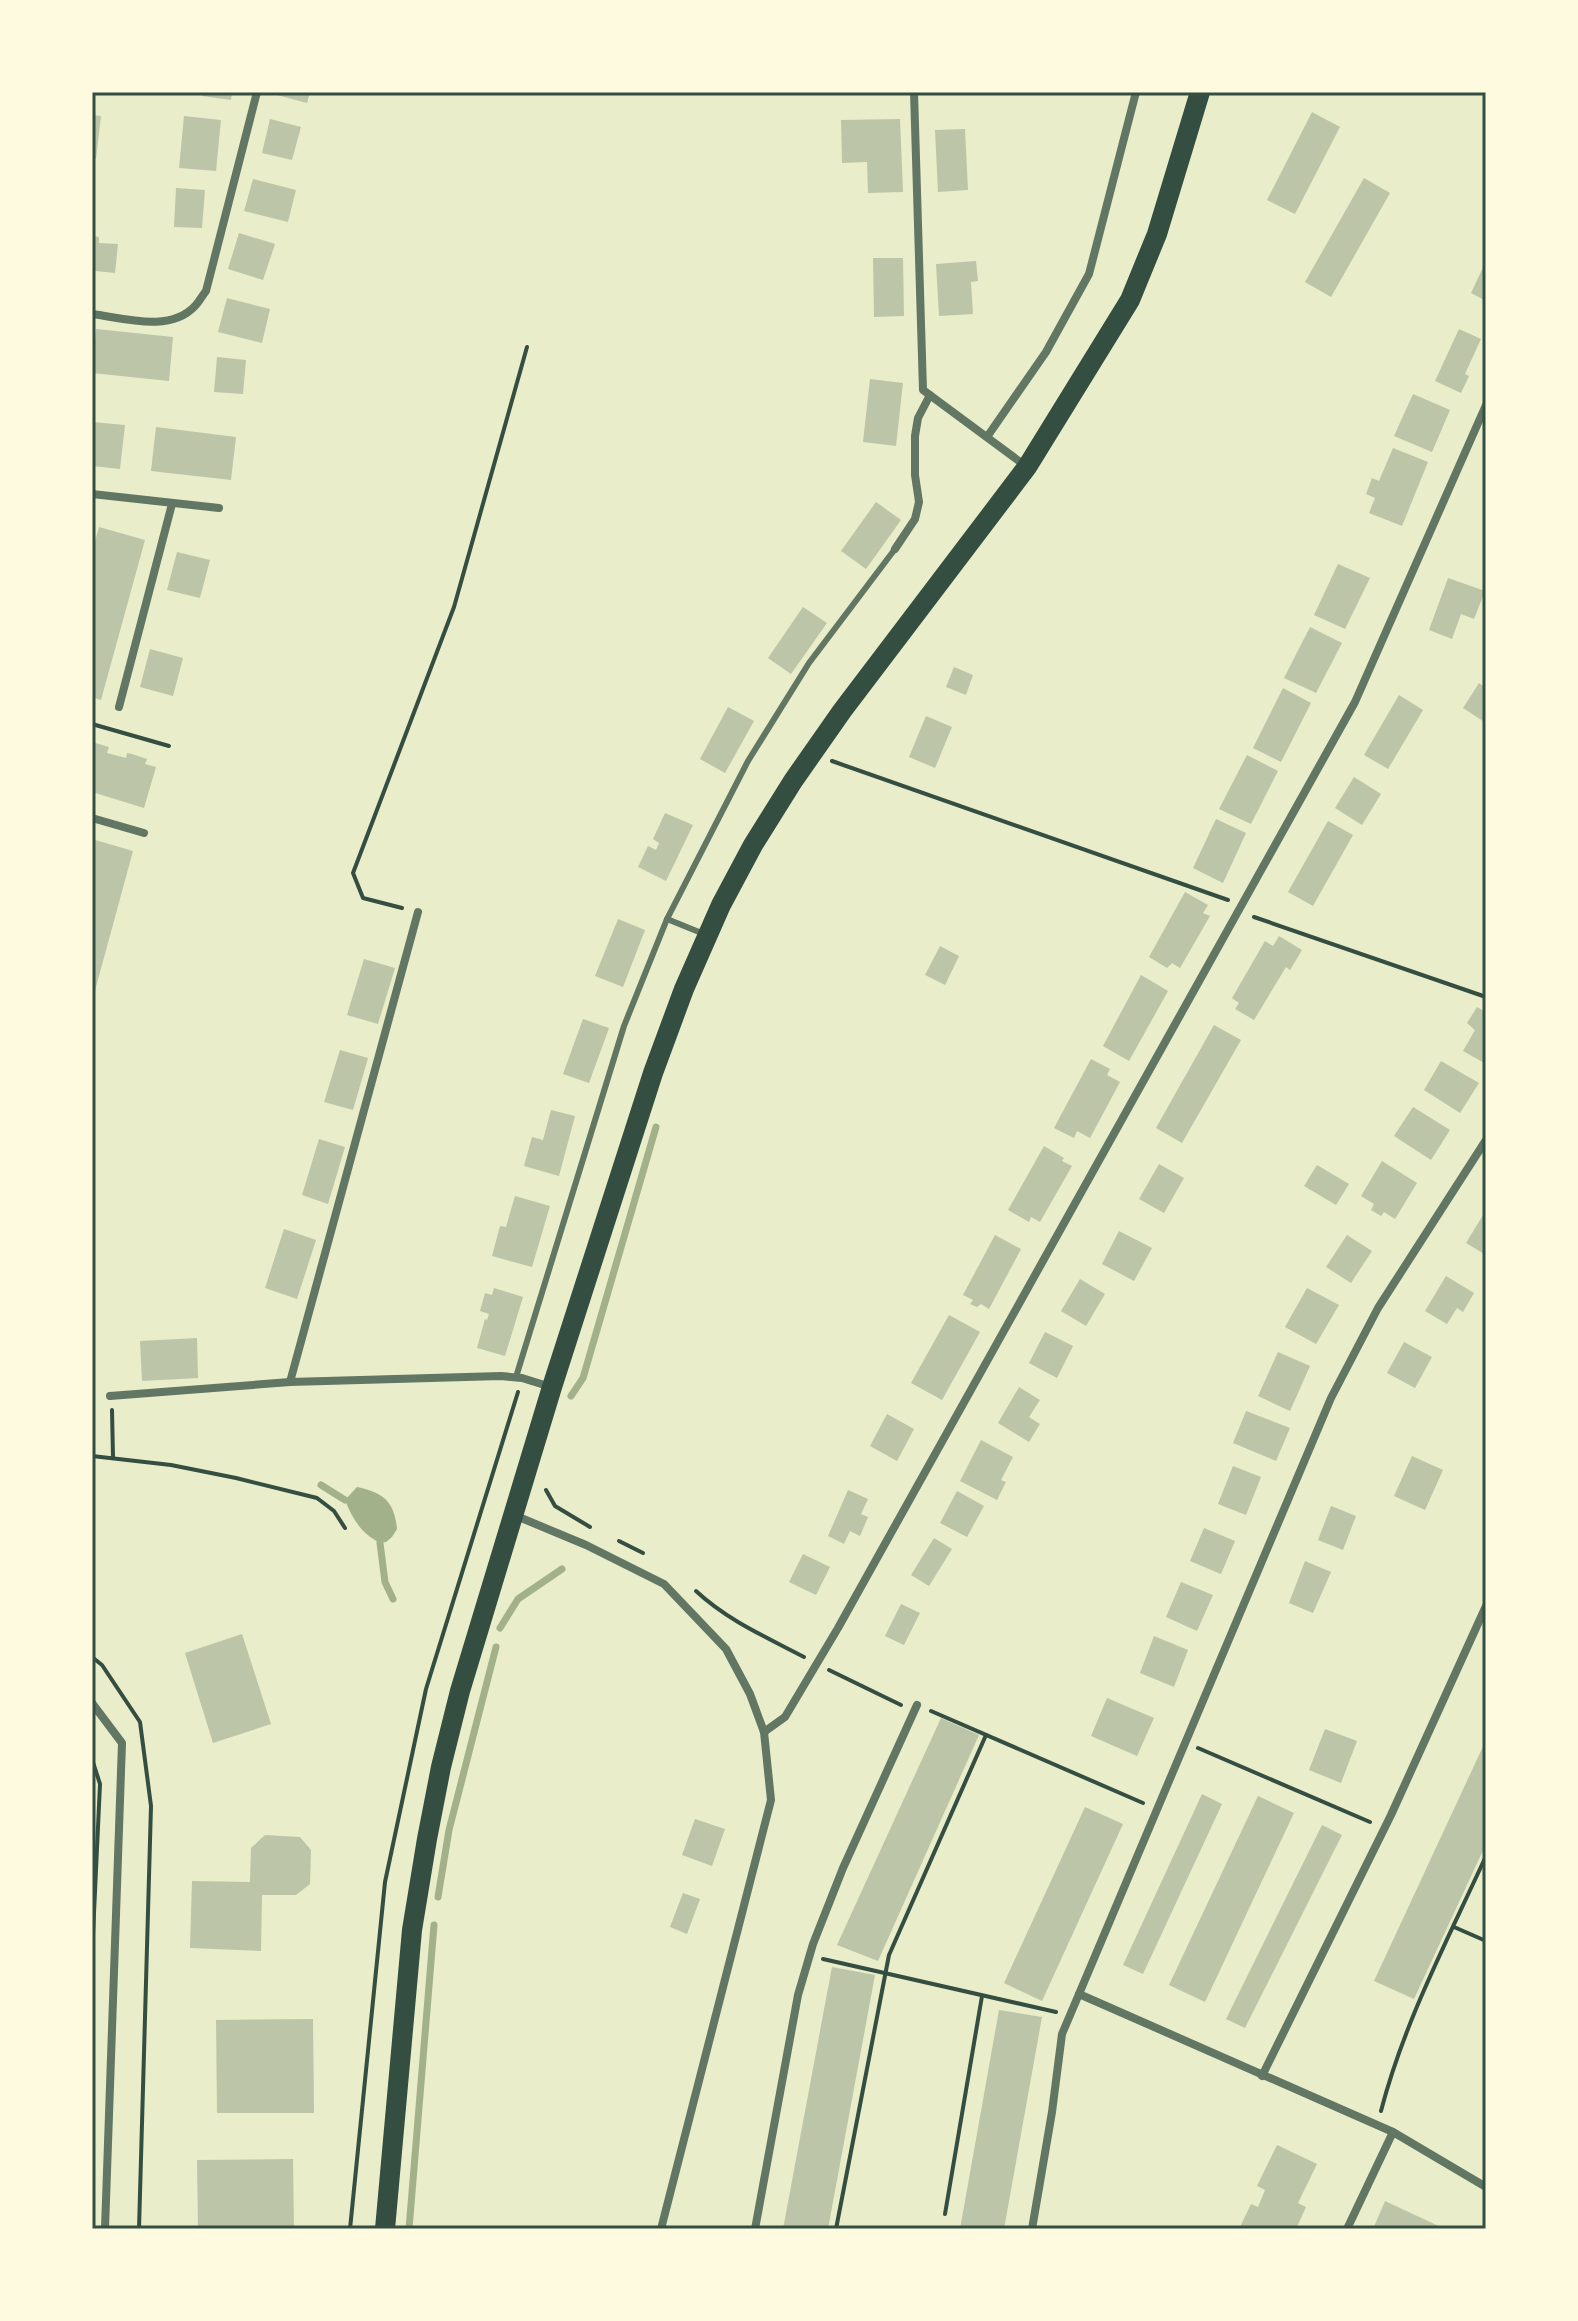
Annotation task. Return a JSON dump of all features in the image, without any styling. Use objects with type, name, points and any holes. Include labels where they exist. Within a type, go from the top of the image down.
[{"type":"main road","points":[[385,2229],[412,1930],[441,1767],[460,1691],[552,1387],[653,1073],[684,989],[721,905],[753,845],[812,754],[1027,467],[1098,356],[1130,300],[1157,234],[1200,92]]},
{"type":"street","points":[[92,314],[161,323],[179,318],[194,308],[206,291],[257,92]]},
{"type":"street","points":[[914,92],[923,390],[1027,467]]},
{"type":"street","points":[[987,437],[1046,352],[1089,274],[1136,92]]},
{"type":"street","points":[[895,549],[915,519],[919,502],[915,436],[918,418],[930,395]]},
{"type":"street","points":[[764,1732],[785,1717],[816,1664],[1355,702],[1486,405]]},
{"type":"street","points":[[92,494],[219,508]]},
{"type":"street","points":[[119,707],[172,504]]},
{"type":"street","points":[[92,818],[144,833]]},
{"type":"street","points":[[290,1382],[418,912]]},
{"type":"street","points":[[1032,2229],[1062,2034],[1331,1398],[1378,1308],[1486,1140]]},
{"type":"street","points":[[110,1396],[290,1382],[501,1376],[552,1387]]},
{"type":"street","points":[[514,1515],[586,1545],[664,1584],[726,1649],[750,1694],[764,1732],[771,1800],[661,2229]]},
{"type":"street","points":[[1262,2076],[1384,1828],[1486,1606]]},
{"type":"street","points":[[92,1703],[122,1743],[105,2229]]},
{"type":"street","points":[[755,2229],[798,1995],[809,1955],[843,1868],[915,1708]]},
{"type":"street","points":[[1079,1994],[1393,2132],[1486,2187]]},
{"type":"street","points":[[1347,2229],[1393,2132]]},
{"type":"lane","points":[[516,1377],[624,1026],[667,919],[748,761],[809,663],[895,549]]},
{"type":"lane","points":[[667,919],[708,936]]},
{"type":"path","points":[[418,912],[363,898],[353,873],[454,607],[527,347]]},
{"type":"path","points":[[92,724],[169,746]]},
{"type":"path","points":[[812,754],[1486,997]]},
{"type":"path","points":[[112,1414],[113,1458]]},
{"type":"path","points":[[92,1456],[184,1467],[317,1498],[334,1511],[345,1528]]},
{"type":"path","points":[[545,1485],[546,1493],[555,1506],[599,1531]]},
{"type":"path","points":[[612,1537],[647,1555]]},
{"type":"path","points":[[688,1583],[711,1605],[741,1624],[816,1664],[1156,1809]]},
{"type":"path","points":[[92,1657],[102,1665],[140,1722],[151,1806],[139,2229]]},
{"type":"path","points":[[836,2229],[889,1955],[986,1735]]},
{"type":"path","points":[[1185,1742],[1384,1828]]},
{"type":"path","points":[[92,1759],[100,1784],[92,1956]]},
{"type":"path","points":[[1378,2125],[1389,2079],[1420,2001],[1486,1856]]},
{"type":"path","points":[[1454,1927],[1486,1941]]},
{"type":"path","points":[[809,1955],[1070,2015]]},
{"type":"path","points":[[945,2214],[982,1996]]},
{"type":"shaded area","points":[[357,1487],[374,1492],[390,1505],[397,1529],[386,1542],[380,1543],[368,1535],[351,1514],[345,1500]]},
{"type":"building","points":[[202,92],[232,92],[231,100],[202,96]]},
{"type":"building","points":[[278,92],[310,92],[307,103],[277,95]]},
{"type":"building","points":[[1312,112],[1340,127],[1295,214],[1267,200]]},
{"type":"building","points":[[92,115],[101,116],[96,159],[92,159]]},
{"type":"building","points":[[184,116],[221,120],[216,171],[179,168]]},
{"type":"building","points":[[270,119],[301,127],[292,160],[262,153]]},
{"type":"building","points":[[900,119],[903,192],[868,193],[867,162],[842,163],[841,120]]},
{"type":"building","points":[[965,129],[968,190],[938,192],[935,130]]},
{"type":"building","points":[[1364,178],[1390,193],[1331,297],[1305,282]]},
{"type":"building","points":[[253,179],[296,190],[288,222],[244,211]]},
{"type":"building","points":[[176,188],[205,190],[202,228],[174,227]]},
{"type":"building","points":[[239,233],[275,244],[263,280],[228,269]]},
{"type":"building","points":[[92,236],[99,237],[99,243],[118,244],[115,273],[95,271],[95,275],[92,274]]},
{"type":"building","points":[[873,258],[903,258],[904,316],[874,317]]},
{"type":"building","points":[[976,261],[978,281],[971,282],[973,314],[939,316],[936,264]]},
{"type":"building","points":[[1486,261],[1486,301],[1471,293]]},
{"type":"building","points":[[227,298],[270,309],[262,343],[218,332]]},
{"type":"building","points":[[96,329],[173,337],[169,381],[92,373]]},
{"type":"building","points":[[1459,329],[1481,339],[1465,374],[1469,376],[1461,393],[1435,381]]},
{"type":"building","points":[[217,357],[246,360],[243,394],[214,392]]},
{"type":"building","points":[[870,379],[903,383],[896,446],[863,442]]},
{"type":"building","points":[[1413,394],[1450,410],[1432,452],[1394,436]]},
{"type":"building","points":[[92,422],[125,425],[120,469],[92,466]]},
{"type":"building","points":[[156,427],[236,437],[231,480],[151,471]]},
{"type":"building","points":[[1393,448],[1428,462],[1402,526],[1369,513],[1375,498],[1366,494],[1372,478],[1379,481]]},
{"type":"building","points":[[876,502],[901,520],[866,569],[841,551]]},
{"type":"building","points":[[99,527],[145,540],[101,700],[92,697],[92,552]]},
{"type":"building","points":[[177,552],[210,560],[200,598],[167,590]]},
{"type":"building","points":[[1338,564],[1370,578],[1345,629],[1314,615]]},
{"type":"building","points":[[1448,578],[1485,591],[1474,619],[1461,614],[1452,639],[1429,630]]},
{"type":"building","points":[[803,607],[827,623],[791,674],[768,658]]},
{"type":"building","points":[[1310,627],[1342,643],[1316,693],[1284,678]]},
{"type":"building","points":[[150,649],[183,658],[173,696],[140,687]]},
{"type":"building","points":[[954,667],[973,675],[966,695],[946,687]]},
{"type":"building","points":[[1479,683],[1486,688],[1486,723],[1463,708]]},
{"type":"building","points":[[1283,688],[1311,703],[1281,762],[1253,748]]},
{"type":"building","points":[[1399,695],[1423,710],[1388,769],[1364,755]]},
{"type":"building","points":[[728,707],[754,721],[725,773],[700,759]]},
{"type":"building","points":[[926,716],[952,727],[935,768],[909,757]]},
{"type":"building","points":[[92,742],[109,747],[107,753],[126,758],[127,753],[132,754],[147,759],[145,764],[156,767],[144,808],[92,792]]},
{"type":"building","points":[[1247,755],[1278,771],[1251,824],[1219,809]]},
{"type":"building","points":[[1354,777],[1381,794],[1362,825],[1335,808]]},
{"type":"building","points":[[665,813],[693,825],[666,881],[638,867],[648,846],[656,850],[659,843],[653,839]]},
{"type":"building","points":[[1216,819],[1246,833],[1223,883],[1193,868]]},
{"type":"building","points":[[1328,821],[1353,835],[1313,906],[1288,892]]},
{"type":"building","points":[[92,839],[133,851],[93,998],[92,998]]},
{"type":"building","points":[[1185,892],[1208,905],[1203,913],[1210,916],[1180,968],[1172,963],[1167,968],[1149,957]]},
{"type":"building","points":[[618,919],[645,930],[623,987],[595,976]]},
{"type":"building","points":[[1279,936],[1302,950],[1290,970],[1286,967],[1254,1020],[1235,1009],[1239,1003],[1232,998],[1265,941],[1273,946]]},
{"type":"building","points":[[940,946],[959,956],[945,985],[925,975]]},
{"type":"building","points":[[364,959],[395,968],[378,1024],[347,1015]]},
{"type":"building","points":[[1141,975],[1168,991],[1129,1061],[1103,1046]]},
{"type":"building","points":[[1477,1007],[1486,1012],[1486,1064],[1463,1051],[1475,1030],[1467,1023]]},
{"type":"building","points":[[583,1019],[609,1028],[589,1083],[563,1074]]},
{"type":"building","points":[[1214,1025],[1241,1040],[1182,1143],[1156,1128]]},
{"type":"building","points":[[340,1050],[368,1058],[353,1110],[324,1102]]},
{"type":"building","points":[[1091,1059],[1110,1069],[1107,1075],[1120,1082],[1090,1138],[1077,1131],[1074,1138],[1054,1128]]},
{"type":"building","points":[[1441,1061],[1479,1083],[1460,1113],[1424,1090]]},
{"type":"building","points":[[1413,1107],[1450,1130],[1431,1160],[1394,1136]]},
{"type":"building","points":[[551,1110],[575,1116],[559,1176],[524,1166],[532,1137],[543,1140]]},
{"type":"building","points":[[319,1139],[345,1147],[328,1204],[302,1195]]},
{"type":"building","points":[[1044,1146],[1072,1166],[1040,1222],[1031,1217],[1029,1222],[1008,1210]]},
{"type":"building","points":[[1382,1161],[1417,1183],[1395,1219],[1384,1212],[1381,1216],[1371,1210],[1374,1204],[1361,1196]]},
{"type":"building","points":[[1159,1164],[1184,1178],[1164,1213],[1139,1199]]},
{"type":"building","points":[[1317,1165],[1349,1184],[1336,1205],[1304,1186]]},
{"type":"building","points":[[515,1196],[550,1206],[532,1267],[492,1256],[500,1226],[506,1227]]},
{"type":"building","points":[[1483,1215],[1486,1217],[1486,1255],[1466,1243]]},
{"type":"building","points":[[284,1229],[316,1240],[297,1299],[265,1288]]},
{"type":"building","points":[[1119,1231],[1152,1248],[1134,1281],[1102,1264]]},
{"type":"building","points":[[995,1235],[1021,1249],[989,1309],[981,1304],[977,1307],[970,1304],[973,1300],[963,1295]]},
{"type":"building","points":[[1347,1235],[1372,1251],[1351,1283],[1326,1267]]},
{"type":"building","points":[[1446,1276],[1474,1293],[1463,1312],[1457,1308],[1447,1324],[1425,1311]]},
{"type":"building","points":[[1080,1279],[1105,1294],[1086,1326],[1061,1311]]},
{"type":"building","points":[[494,1288],[523,1297],[505,1356],[477,1348],[489,1314],[480,1311],[485,1293],[492,1295]]},
{"type":"building","points":[[1307,1288],[1339,1305],[1316,1344],[1285,1327]]},
{"type":"building","points":[[949,1315],[980,1332],[942,1400],[911,1383]]},
{"type":"building","points":[[1045,1332],[1073,1346],[1057,1378],[1029,1363]]},
{"type":"building","points":[[197,1338],[198,1378],[142,1381],[140,1341]]},
{"type":"building","points":[[1404,1342],[1432,1357],[1415,1388],[1387,1373]]},
{"type":"building","points":[[1278,1352],[1310,1366],[1290,1411],[1258,1396]]},
{"type":"building","points":[[1019,1387],[1040,1400],[1029,1417],[1040,1424],[1029,1442],[998,1423]]},
{"type":"building","points":[[1246,1411],[1290,1428],[1276,1461],[1233,1443]]},
{"type":"building","points":[[887,1414],[914,1429],[897,1461],[870,1446]]},
{"type":"building","points":[[981,1440],[1013,1457],[1001,1480],[1006,1482],[997,1500],[960,1481]]},
{"type":"building","points":[[1412,1456],[1443,1470],[1425,1510],[1394,1496]]},
{"type":"building","points":[[1233,1466],[1261,1477],[1246,1515],[1218,1504]]},
{"type":"building","points":[[848,1490],[868,1499],[861,1514],[868,1517],[860,1536],[850,1531],[844,1544],[828,1536]]},
{"type":"building","points":[[957,1491],[984,1506],[967,1537],[940,1523]]},
{"type":"building","points":[[1331,1506],[1356,1516],[1343,1550],[1318,1540]]},
{"type":"building","points":[[1204,1528],[1235,1541],[1221,1574],[1190,1561]]},
{"type":"building","points":[[934,1538],[952,1549],[929,1586],[911,1575]]},
{"type":"building","points":[[803,1554],[830,1567],[816,1595],[789,1582]]},
{"type":"building","points":[[1305,1561],[1331,1572],[1313,1613],[1289,1603]]},
{"type":"building","points":[[1181,1582],[1213,1595],[1197,1631],[1166,1617]]},
{"type":"building","points":[[901,1604],[920,1613],[904,1645],[885,1636]]},
{"type":"building","points":[[242,1634],[271,1724],[213,1743],[185,1653]]},
{"type":"building","points":[[1154,1636],[1188,1650],[1174,1687],[1140,1673]]},
{"type":"building","points":[[1107,1698],[1154,1718],[1137,1756],[1091,1736]]},
{"type":"building","points":[[941,1718],[979,1735],[878,1961],[837,1945]]},
{"type":"building","points":[[1325,1729],[1357,1741],[1341,1783],[1309,1770]]},
{"type":"building","points":[[1486,1740],[1486,1844],[1414,1999],[1374,1981]]},
{"type":"building","points":[[1202,1794],[1222,1804],[1143,1974],[1123,1965]]},
{"type":"building","points":[[1258,1796],[1294,1813],[1205,2002],[1169,1985]]},
{"type":"building","points":[[1085,1807],[1123,1824],[1042,2001],[1004,1983]]},
{"type":"building","points":[[695,1819],[725,1829],[712,1866],[682,1855]]},
{"type":"building","points":[[1322,1825],[1342,1835],[1245,2028],[1226,2019]]},
{"type":"building","points":[[265,1835],[300,1837],[311,1850],[310,1884],[296,1895],[262,1895],[261,1951],[190,1948],[192,1881],[250,1882],[251,1848]]},
{"type":"building","points":[[683,1893],[700,1899],[687,1934],[670,1927]]},
{"type":"building","points":[[832,1967],[875,1975],[828,2229],[783,2229]]},
{"type":"building","points":[[999,2010],[1042,2017],[1004,2229],[960,2229]]},
{"type":"building","points":[[313,2019],[314,2113],[217,2113],[216,2020]]},
{"type":"building","points":[[1277,2145],[1317,2164],[1298,2203],[1306,2207],[1296,2229],[1239,2229],[1251,2204],[1258,2207],[1265,2190],[1257,2186]]},
{"type":"building","points":[[293,2159],[294,2229],[198,2229],[197,2160]]},
{"type":"building","points":[[1385,2201],[1445,2229],[1373,2229]]},
{"type":"waterway","points":[[571,1396],[583,1378],[656,1127]]},
{"type":"waterway","points":[[321,1485],[345,1500]]},
{"type":"waterway","points":[[380,1543],[385,1582],[393,1599]]},
{"type":"waterway","points":[[500,1628],[518,1599],[562,1569]]},
{"type":"waterway","points":[[438,1897],[449,1830],[496,1647]]},
{"type":"waterway","points":[[409,2229],[434,1925]]}]
